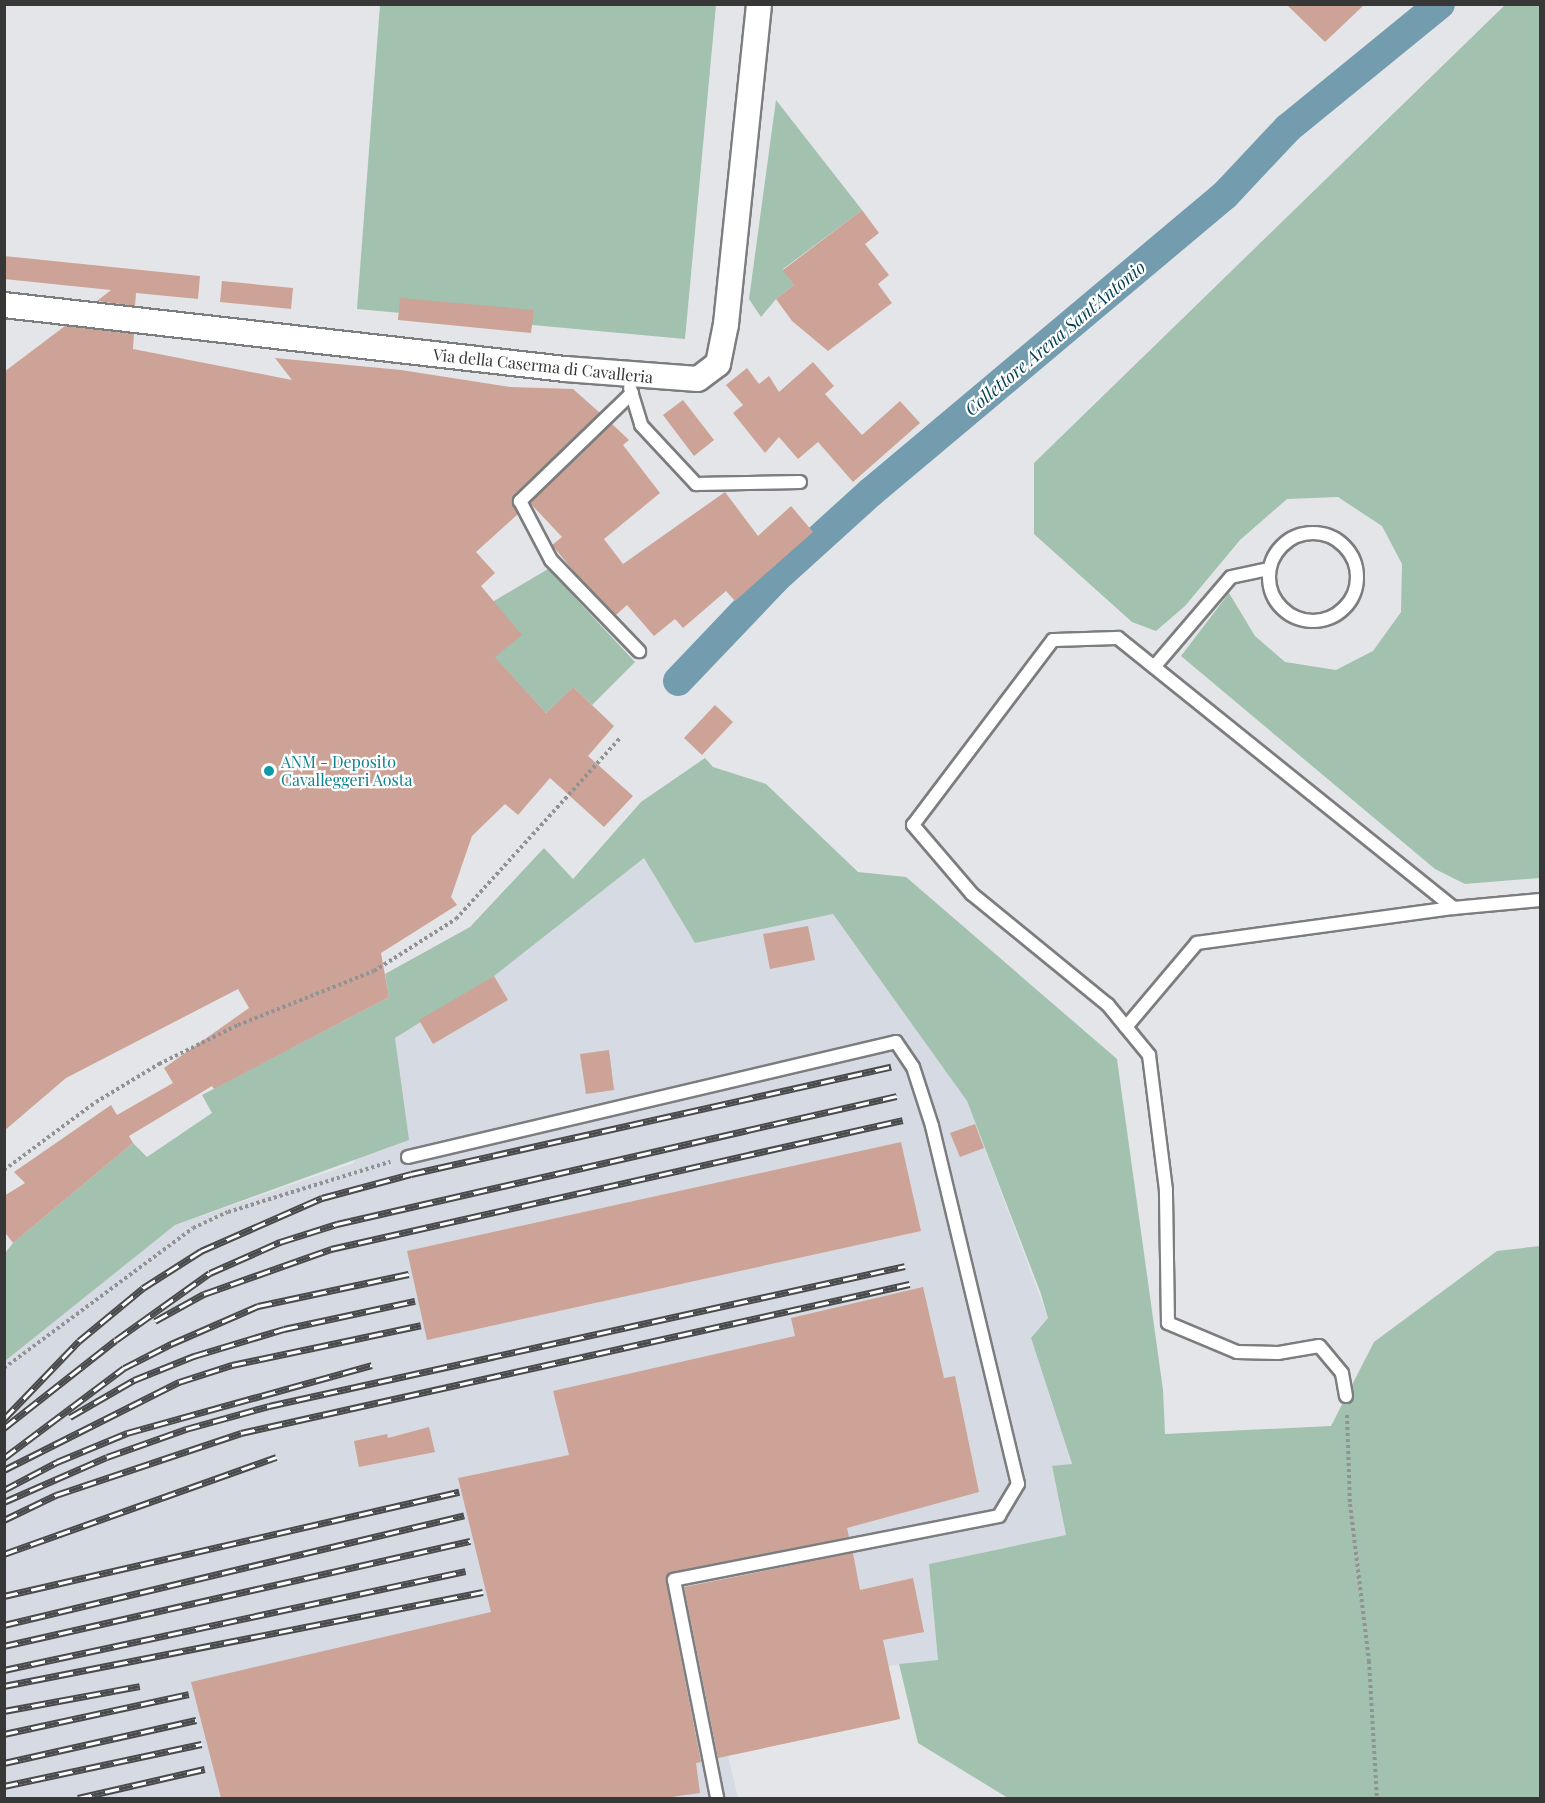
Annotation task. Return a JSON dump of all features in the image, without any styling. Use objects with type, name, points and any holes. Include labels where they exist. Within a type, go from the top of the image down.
[{"type":"street","name":"Via della Caserma di Cavalleria","points":[[4,305],[629,384],[698,379],[718,364],[728,313],[759,4]]},
{"type":"lane","points":[[629,384],[641,425],[696,484],[800,482]]},
{"type":"lane","points":[[629,384],[520,501],[551,560],[639,651]]},
{"type":"lane","points":[[1154,667],[1231,577],[1269,569],[1285,542],[1313,532],[1329,535],[1349,551],[1358,581],[1352,600],[1341,612],[1322,621],[1306,622],[1281,609],[1272,596],[1269,569]]},
{"type":"lane","points":[[1346,1396],[1342,1373],[1319,1346],[1278,1353],[1237,1352],[1168,1323],[1166,1190],[1149,1055],[1108,1005],[972,894],[913,825],[1053,640],[1118,638],[1455,909]]},
{"type":"lane","points":[[1126,1027],[1197,943],[1540,900]]},
{"type":"lane","points":[[408,1157],[896,1042],[913,1067],[933,1126],[1018,1484],[999,1516],[674,1580],[717,1798]]},
{"type":"path","points":[[4,1170],[96,1102],[159,1064],[238,1025],[374,971],[456,919],[621,737]]},
{"type":"path","points":[[4,1368],[193,1228],[228,1212],[408,1157]]},
{"type":"path","points":[[1346,1396],[1350,1504],[1369,1661],[1377,1798]]},
{"type":"shaded area","points":[[644,858],[695,943],[833,914],[967,1101],[1048,1318],[1031,1339],[1072,1465],[1052,1467],[1066,1535],[929,1564],[938,1660],[899,1664],[716,1706],[738,1798],[5,1798],[5,1361],[175,1225],[354,1163],[394,1038],[494,976]]},
{"type":"green space","points":[[380,5],[716,5],[685,339],[357,309]]},
{"type":"green space","points":[[1505,5],[1540,5],[1540,878],[1465,884],[1435,869],[1181,656],[1229,593],[1255,636],[1285,662],[1336,670],[1373,651],[1401,612],[1402,564],[1382,526],[1338,497],[1287,499],[1240,540],[1185,606],[1156,631],[1132,622],[1034,534],[1034,463]]},
{"type":"green space","points":[[776,100],[862,210],[783,269],[794,285],[776,299],[761,317],[749,299]]},
{"type":"green space","points":[[548,569],[635,662],[592,705],[573,687],[546,713],[492,654],[494,601]]},
{"type":"green space","points":[[705,758],[713,767],[766,784],[858,872],[906,877],[1117,1059],[1163,1390],[1165,1434],[1331,1426],[1374,1342],[1497,1251],[1540,1246],[1540,1798],[1008,1798],[918,1743],[899,1664],[938,1660],[929,1564],[1066,1535],[1052,1466],[1072,1464],[1031,1338],[1048,1318],[1041,1294],[967,1101],[833,914],[695,943],[644,858],[494,976],[395,1038],[409,1140],[175,1225],[5,1361],[5,1253],[13,1243],[133,1143],[147,1157],[212,1113],[202,1095],[389,997],[385,974],[470,927],[544,848],[573,879],[641,802]]},
{"type":"building","points":[[1286,4],[1365,4],[1325,42]]},
{"type":"building","points":[[862,210],[879,233],[865,244],[889,275],[878,284],[892,303],[828,351],[792,321],[776,299],[794,285],[783,270]]},
{"type":"building","points":[[4,256],[200,276],[198,299],[136,293],[135,306],[97,301],[111,290],[4,279]]},
{"type":"building","points":[[222,281],[293,288],[291,309],[220,302]]},
{"type":"building","points":[[400,298],[534,310],[531,333],[398,320]]},
{"type":"building","name":"ANM - Deposito Cavalleggeri Aosta","points":[[65,326],[134,334],[133,349],[292,380],[275,358],[401,370],[510,387],[573,389],[600,413],[514,495],[512,504],[518,514],[476,552],[495,573],[481,586],[522,635],[495,657],[546,713],[573,687],[614,726],[588,756],[633,796],[604,827],[550,778],[518,815],[505,804],[472,836],[451,897],[457,905],[381,953],[389,997],[214,1089],[212,1086],[129,1136],[133,1143],[13,1243],[4,1231],[4,1196],[25,1183],[14,1172],[111,1105],[117,1115],[173,1083],[164,1068],[249,1008],[238,989],[66,1078],[4,1131],[4,372]]},
{"type":"building","points":[[813,362],[834,386],[825,394],[862,435],[900,401],[920,423],[853,482],[818,442],[798,459],[779,437],[765,453],[733,413],[743,405],[726,385],[747,368],[759,384],[769,376],[779,392]]},
{"type":"building","points":[[683,400],[714,440],[694,456],[663,415]]},
{"type":"building","points":[[612,424],[629,440],[623,445],[660,493],[604,539],[623,564],[725,492],[758,536],[791,506],[813,532],[735,601],[726,591],[683,628],[675,619],[654,636],[627,605],[616,615],[576,574],[552,545],[562,537],[530,503]]},
{"type":"building","points":[[715,705],[733,722],[702,755],[684,738]]},
{"type":"building","points":[[808,926],[815,960],[770,969],[763,934]]},
{"type":"building","points":[[494,976],[508,1000],[433,1044],[419,1020]]},
{"type":"building","points":[[609,1050],[614,1090],[586,1094],[580,1054]]},
{"type":"building","points":[[975,1124],[984,1148],[960,1157],[950,1133]]},
{"type":"building","points":[[901,1142],[921,1231],[427,1340],[407,1251]]},
{"type":"building","points":[[923,1287],[944,1378],[955,1376],[979,1492],[847,1528],[849,1537],[668,1574],[666,1582],[701,1762],[696,1763],[700,1793],[664,1798],[221,1798],[191,1682],[491,1612],[458,1478],[569,1455],[553,1391],[795,1336],[791,1318]]},
{"type":"building","points":[[429,1427],[435,1452],[359,1467],[354,1441],[387,1434],[388,1438]]},
{"type":"building","points":[[853,1553],[860,1590],[913,1578],[924,1632],[883,1640],[900,1719],[718,1758],[684,1587]]},
{"type":"waterway","name":"Collettore Arena Sant'Antonio","points":[[678,681],[775,579],[871,492],[1225,195],[1288,128],[1440,4]]},
{"type":"railway","points":[[4,1419],[79,1341],[143,1288],[201,1251],[322,1198],[411,1174],[891,1067]]},
{"type":"railway","points":[[4,1428],[116,1340],[210,1273],[280,1242],[337,1224],[897,1096]]},
{"type":"railway","points":[[155,1321],[204,1294],[331,1249],[903,1120]]},
{"type":"railway","points":[[4,1502],[107,1457],[186,1429],[269,1406],[905,1266]]},
{"type":"railway","points":[[4,1458],[124,1368],[171,1344],[258,1306],[409,1274]]},
{"type":"railway","points":[[4,1520],[56,1495],[241,1433],[910,1284]]},
{"type":"railway","points":[[70,1417],[134,1380],[194,1356],[284,1329],[415,1301]]},
{"type":"railway","points":[[4,1470],[179,1382],[232,1365],[421,1325]]},
{"type":"railway","points":[[4,1490],[57,1462],[127,1433],[372,1365]]},
{"type":"railway","points":[[4,1554],[276,1457]]},
{"type":"railway","points":[[4,1596],[459,1492]]},
{"type":"railway","points":[[4,1625],[464,1515]]},
{"type":"railway","points":[[4,1646],[470,1541]]},
{"type":"railway","points":[[4,1670],[465,1571]]},
{"type":"railway","points":[[4,1686],[483,1592]]},
{"type":"railway","points":[[4,1711],[140,1686]]},
{"type":"railway","points":[[4,1734],[189,1694]]},
{"type":"railway","points":[[4,1763],[196,1720]]},
{"type":"railway","points":[[4,1786],[202,1744]]},
{"type":"railway","points":[[78,1798],[205,1769]]},
{"type":"place","name":"ANM - Deposito Cavalleggeri Aosta","points":[[269,771]]}]
